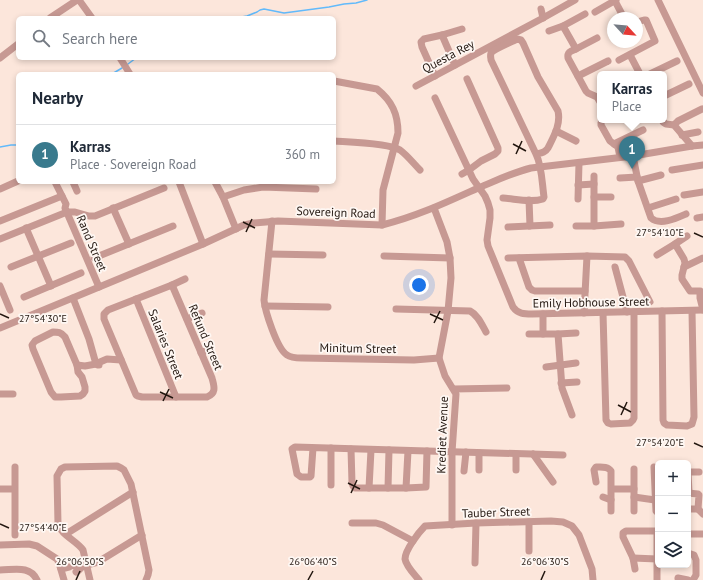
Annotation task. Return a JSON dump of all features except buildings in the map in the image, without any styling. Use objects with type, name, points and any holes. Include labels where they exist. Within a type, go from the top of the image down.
[{"type":"street","points":[[53,16],[78,0],[90,16]]},
{"type":"street","name":"Questa Rey","points":[[416,86],[575,0]]},
{"type":"street","points":[[595,12],[616,0],[621,12]]},
{"type":"street","points":[[658,0],[703,93]]},
{"type":"street","points":[[541,9],[543,18]]},
{"type":"street","points":[[549,31],[563,26],[585,14]]},
{"type":"street","points":[[643,20],[646,20],[655,40],[643,47]]},
{"type":"street","points":[[563,26],[576,49]]},
{"type":"street","points":[[435,76],[421,42],[424,39],[462,29]]},
{"type":"street","points":[[442,35],[455,65]]},
{"type":"street","points":[[597,97],[588,93],[568,58],[568,55],[570,51],[598,38]]},
{"type":"street","points":[[503,198],[529,200],[543,199],[540,167],[536,154],[490,56],[495,50],[518,39],[521,40],[538,77],[558,111],[559,117],[556,131],[546,151],[536,154]]},
{"type":"street","points":[[0,58],[16,46]]},
{"type":"street","points":[[619,60],[642,48]]},
{"type":"street","points":[[630,55],[638,71]]},
{"type":"street","points":[[121,60],[129,72]]},
{"type":"street","points":[[578,76],[608,61]]},
{"type":"street","points":[[656,71],[677,61]]},
{"type":"street","points":[[466,172],[481,161],[496,154],[498,151],[467,79]]},
{"type":"street","points":[[336,81],[377,89],[391,102],[396,114],[398,133],[383,190],[382,225]]},
{"type":"street","points":[[667,95],[689,84]]},
{"type":"street","name":"Emily Hobhouse Street","points":[[436,98],[466,172],[485,196],[490,210],[488,246],[516,311],[526,314],[542,314],[703,310]]},
{"type":"street","points":[[674,125],[678,121],[702,110]]},
{"type":"street","points":[[601,123],[610,141],[614,144],[617,158]]},
{"type":"street","points":[[664,123],[674,125],[692,146]]},
{"type":"street","points":[[614,144],[643,130]]},
{"type":"street","points":[[556,131],[576,141]]},
{"type":"street","points":[[683,136],[698,132]]},
{"type":"street","points":[[679,148],[683,136]]},
{"type":"street","points":[[336,141],[394,148],[404,154],[420,170]]},
{"type":"street","name":"Sovereign Road","points":[[0,328],[236,229],[254,223],[272,221],[382,225],[396,222],[434,208],[497,179],[530,168],[633,156],[703,145]]},
{"type":"street","points":[[633,156],[637,179],[651,218],[657,222],[669,220],[686,214]]},
{"type":"street","points":[[578,199],[579,163]]},
{"type":"street","points":[[672,170],[703,165]]},
{"type":"street","points":[[620,178],[637,179],[661,175]]},
{"type":"street","points":[[578,184],[594,180],[594,226]]},
{"type":"street","points":[[0,189],[16,182]]},
{"type":"street","name":"Rand Street","points":[[55,184],[58,198],[66,204],[66,210],[99,287]]},
{"type":"street","points":[[74,184],[77,191]]},
{"type":"street","points":[[180,184],[203,244]]},
{"type":"street","points":[[216,184],[223,196],[236,229]]},
{"type":"street","points":[[0,239],[66,210],[92,216],[164,188]]},
{"type":"street","points":[[223,196],[254,188],[316,189]]},
{"type":"street","points":[[684,195],[703,192]]},
{"type":"street","points":[[594,197],[611,197]]},
{"type":"street","points":[[0,221],[58,198]]},
{"type":"street","points":[[648,208],[676,199]]},
{"type":"street","points":[[529,200],[530,226]]},
{"type":"street","points":[[113,208],[130,244]]},
{"type":"street","name":"Krediet Avenue","points":[[434,208],[447,242],[450,258],[448,310],[439,358],[445,376],[456,394],[452,452],[452,525]]},
{"type":"street","points":[[272,221],[264,300],[265,306],[328,307]]},
{"type":"street","points":[[576,226],[621,224]]},
{"type":"street","points":[[508,228],[550,225]]},
{"type":"street","points":[[94,258],[173,226]]},
{"type":"street","points":[[26,228],[51,286]]},
{"type":"street","points":[[657,256],[687,236]]},
{"type":"street","points":[[11,268],[71,243]]},
{"type":"street","points":[[675,244],[684,259],[682,279],[692,291],[702,291],[700,298],[703,310]]},
{"type":"street","points":[[269,254],[323,255]]},
{"type":"street","points":[[384,256],[450,258]]},
{"type":"street","points":[[584,313],[586,291],[586,256]]},
{"type":"street","points":[[508,258],[586,256],[625,257],[650,302]]},
{"type":"street","points":[[518,258],[529,287],[532,290],[586,291]]},
{"type":"street","points":[[684,267],[703,258]]},
{"type":"street","points":[[604,313],[606,420],[611,424],[630,422],[634,418],[630,312],[615,267]]},
{"type":"street","points":[[24,297],[81,273]]},
{"type":"street","points":[[172,285],[185,279]]},
{"type":"street","name":"Refund Street","points":[[172,285],[214,387],[212,394],[207,397],[142,397],[136,395],[106,323],[104,314],[108,310],[172,285]]},
{"type":"street","points":[[0,286],[10,310]]},
{"type":"street","points":[[72,298],[99,363]]},
{"type":"street","name":"Salaries Street","points":[[136,299],[176,397]]},
{"type":"street","name":"Minitum Street","points":[[265,306],[267,316],[280,348],[289,356],[302,358],[414,360],[439,358]]},
{"type":"street","points":[[396,309],[470,311],[474,313],[486,332]]},
{"type":"street","points":[[662,311],[663,420],[667,425],[687,426],[692,424],[694,417],[692,311]]},
{"type":"street","points":[[187,319],[202,313]]},
{"type":"street","points":[[542,314],[543,334]]},
{"type":"street","points":[[52,332],[62,333],[77,365],[78,372],[82,377],[85,387],[83,394],[80,396],[61,397],[53,395],[33,349],[33,343],[52,332]]},
{"type":"street","points":[[529,334],[576,333]]},
{"type":"street","points":[[558,334],[561,383],[563,393],[572,415]]},
{"type":"street","points":[[82,377],[86,370],[99,363],[117,349]]},
{"type":"street","points":[[201,353],[209,349]]},
{"type":"street","points":[[77,365],[83,366],[121,360]]},
{"type":"street","points":[[546,367],[576,363]]},
{"type":"street","points":[[561,383],[577,382]]},
{"type":"street","points":[[454,389],[507,388]]},
{"type":"street","points":[[0,394],[13,394]]},
{"type":"street","points":[[313,448],[311,476],[301,477],[298,474],[292,449],[295,447],[563,455]]},
{"type":"street","points":[[330,485],[331,448]]},
{"type":"street","points":[[351,449],[352,483],[355,488],[426,487],[427,451]]},
{"type":"street","points":[[369,488],[371,450]]},
{"type":"street","points":[[388,488],[389,450]]},
{"type":"street","points":[[406,488],[408,450]]},
{"type":"street","points":[[464,471],[466,452]]},
{"type":"street","points":[[479,453],[479,470]]},
{"type":"street","points":[[516,454],[516,470]]},
{"type":"street","points":[[533,454],[553,482]]},
{"type":"street","points":[[90,580],[85,566],[82,548],[59,528],[58,524],[57,476],[62,468],[67,466],[119,467],[126,473],[133,492],[149,570],[146,580]]},
{"type":"street","points":[[15,467],[15,534]]},
{"type":"street","points":[[634,497],[655,500],[654,467]]},
{"type":"street","points":[[596,482],[595,468],[610,468],[612,489],[611,511]]},
{"type":"street","points":[[634,469],[634,511]]},
{"type":"street","points":[[691,472],[699,472]]},
{"type":"street","points":[[0,489],[14,489]]},
{"type":"street","points":[[612,489],[634,489]]},
{"type":"street","points":[[66,534],[133,492]]},
{"type":"street","points":[[691,493],[699,495],[700,512]]},
{"type":"street","points":[[603,497],[611,500]]},
{"type":"street","name":"Tauber Street","points":[[419,580],[405,560],[412,541],[425,526],[551,521],[563,522],[572,526],[579,535],[592,570],[593,580]]},
{"type":"street","points":[[529,522],[529,551]]},
{"type":"street","points":[[352,523],[376,523],[383,525],[412,541]]},
{"type":"street","points":[[475,563],[476,523]]},
{"type":"street","points":[[635,569],[632,558],[622,537],[623,533],[626,531],[655,531]]},
{"type":"street","points":[[691,534],[703,534]]},
{"type":"street","points":[[0,545],[29,544],[37,546],[57,559],[62,575],[78,565],[85,566],[98,562],[142,535]]},
{"type":"street","points":[[691,554],[694,555],[696,560],[696,575],[693,580]]},
{"type":"street","points":[[632,558],[655,559]]},
{"type":"street","points":[[657,568],[657,580]]},
{"type":"street","points":[[0,570],[28,570],[37,580]]},
{"type":"street","points":[[678,578],[688,580]]},
{"type":"waterway","points":[[247,16],[264,9],[284,13],[356,3],[367,0]]},
{"type":"waterway","points":[[128,64],[133,60]]},
{"type":"waterway","points":[[115,72],[122,68]]},
{"type":"waterway","points":[[0,147],[16,145]]},
{"type":"place","name":"Karras","points":[[632,169]]}]
